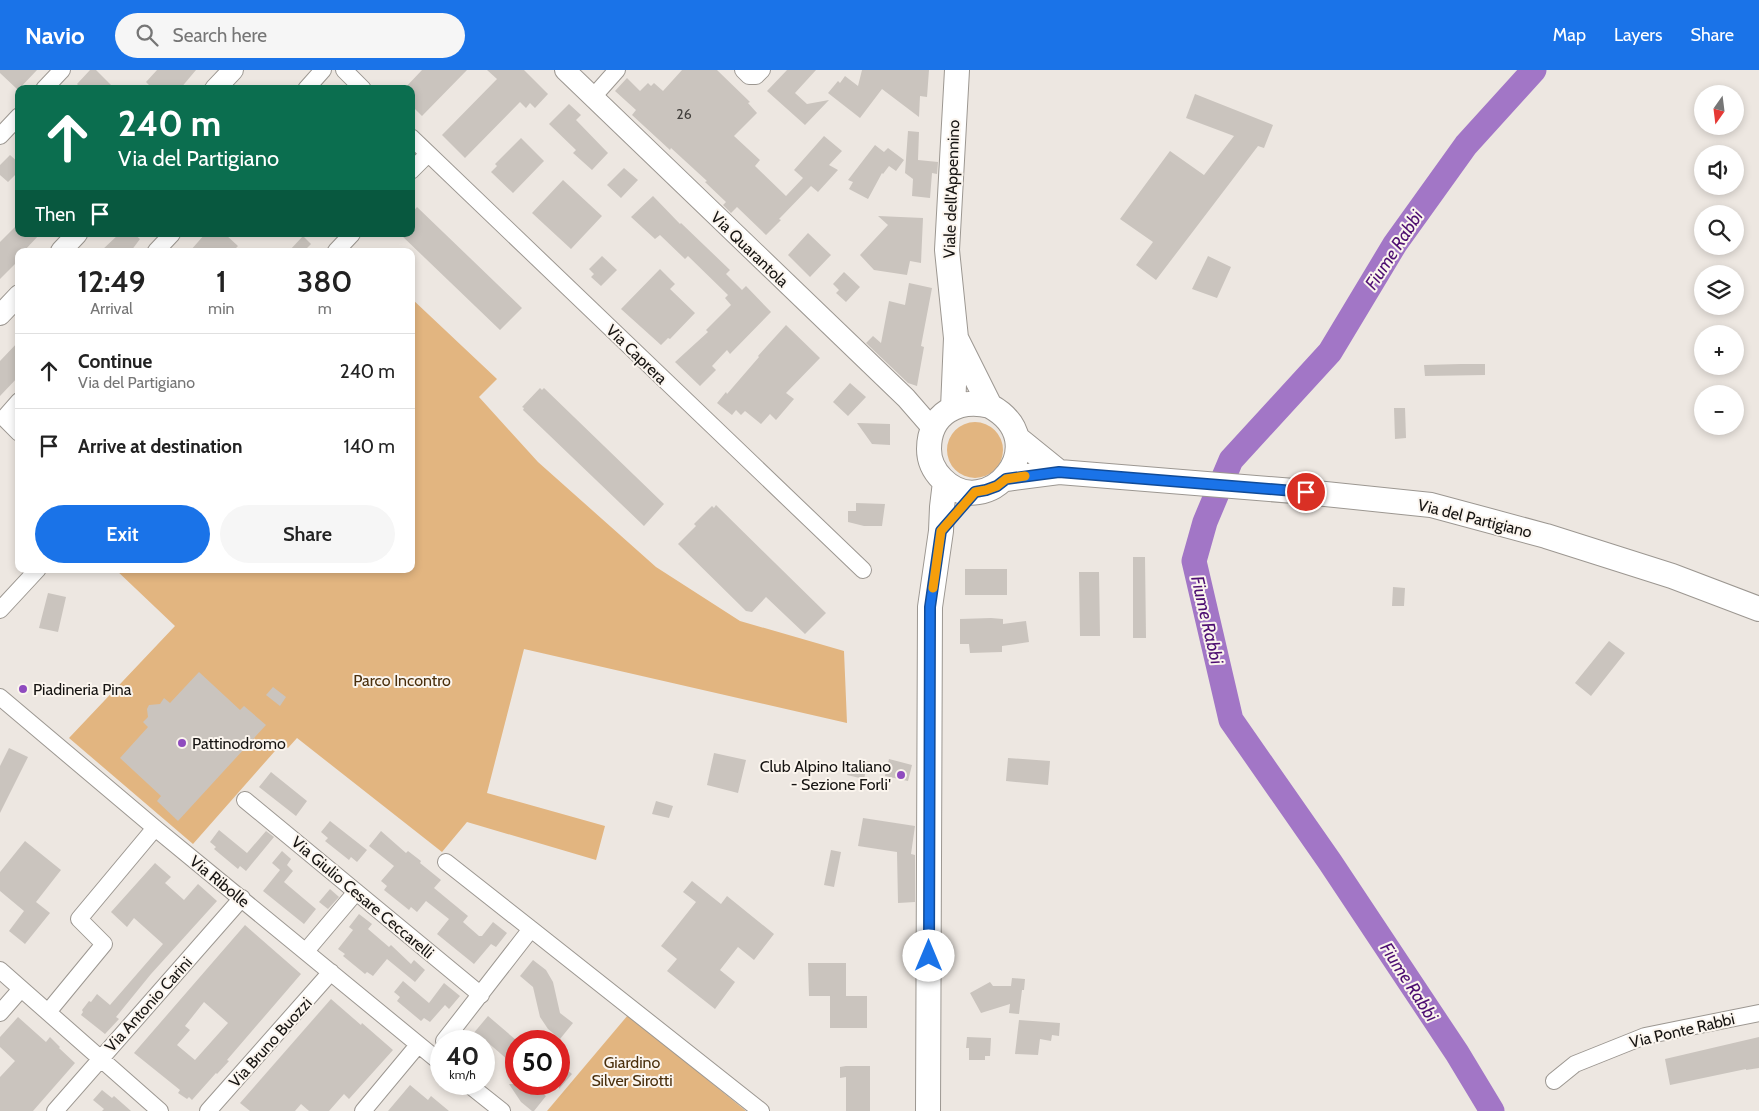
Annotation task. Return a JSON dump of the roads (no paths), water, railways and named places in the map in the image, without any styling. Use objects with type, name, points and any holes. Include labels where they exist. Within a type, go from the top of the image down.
[{"type":"main road","name":"Viale dell'Appennino","points":[[953,408],[956,338],[947,250],[957,70]]},
{"type":"main road","name":"Viale dell'Appennino","points":[[956,338],[990,406],[1008,419],[1014,428],[1017,438]]},
{"type":"main road","points":[[990,406],[978,403],[965,404],[953,408],[938,420],[929,440],[930,458],[937,474],[954,488],[975,492],[997,486],[1006,479],[1014,467],[1018,452],[1017,438]]},
{"type":"main road","points":[[1017,438],[1059,472]]},
{"type":"main road","name":"Via del Partigiano","points":[[1006,479],[1059,472],[1306,492],[1431,505],[1555,539],[1672,576],[1759,609]]},
{"type":"main road","points":[[928,1111],[930,607],[941,531],[945,482]]},
{"type":"main road","points":[[941,531],[975,492]]},
{"type":"street","points":[[48,85],[62,70]]},
{"type":"street","points":[[219,85],[233,70]]},
{"type":"street","points":[[310,85],[323,70]]},
{"type":"street","points":[[344,70],[359,85]]},
{"type":"street","name":"Via Quarantola","points":[[565,70],[906,398],[933,429]]},
{"type":"street","points":[[593,96],[616,70]]},
{"type":"street","points":[[743,70],[749,76],[756,76],[762,70]]},
{"type":"street","points":[[0,136],[15,120]]},
{"type":"street","name":"Via Caprera","points":[[415,141],[863,570]]},
{"type":"street","points":[[415,167],[428,154]]},
{"type":"street","points":[[64,248],[74,237]]},
{"type":"street","points":[[159,248],[169,237]]},
{"type":"street","points":[[339,248],[349,237]]},
{"type":"street","points":[[0,315],[15,300]]},
{"type":"street","points":[[15,406],[4,418],[15,429]]},
{"type":"street","points":[[0,610],[34,573]]},
{"type":"street","name":"Via Ribolle","points":[[0,696],[155,828],[418,1045],[430,1051]]},
{"type":"street","name":"Via Giulio Cesare Ceccarelli","points":[[245,800],[481,995]]},
{"type":"street","points":[[48,1012],[104,944],[79,919],[155,828]]},
{"type":"street","points":[[446,862],[761,1111]]},
{"type":"street","points":[[306,951],[356,892]]},
{"type":"street","name":"Via Antonio Carini","points":[[55,1111],[242,898]]},
{"type":"street","points":[[453,1030],[531,929]]},
{"type":"street","points":[[0,970],[160,1111]]},
{"type":"street","name":"Via Bruno Buozzi","points":[[208,1111],[331,972]]},
{"type":"street","points":[[0,1013],[22,989]]},
{"type":"street","name":"Via Ponte Rabbi","points":[[1554,1081],[1575,1064],[1645,1036],[1759,1013]]},
{"type":"street","points":[[364,1111],[418,1045]]},
{"type":"street","points":[[482,1095],[502,1111]]},
{"type":"waterway","name":"Fiume Rabbi","points":[[1492,1111],[1457,1053],[1330,862],[1231,720],[1194,561],[1205,522],[1231,460],[1330,352],[1395,244],[1466,145],[1534,70]]},
{"type":"place","name":"Piadineria Pina","points":[[23,689]]},
{"type":"place","name":"Pattinodromo","points":[[182,743]]},
{"type":"place","name":"Club Alpino Italiano - Sezione Forli'","points":[[901,775]]},
{"type":"park label","name":"Parco Incontro","points":[[402,680]]},
{"type":"park label","name":"Giardino Silver Sirotti","points":[[632,1071]]}]
